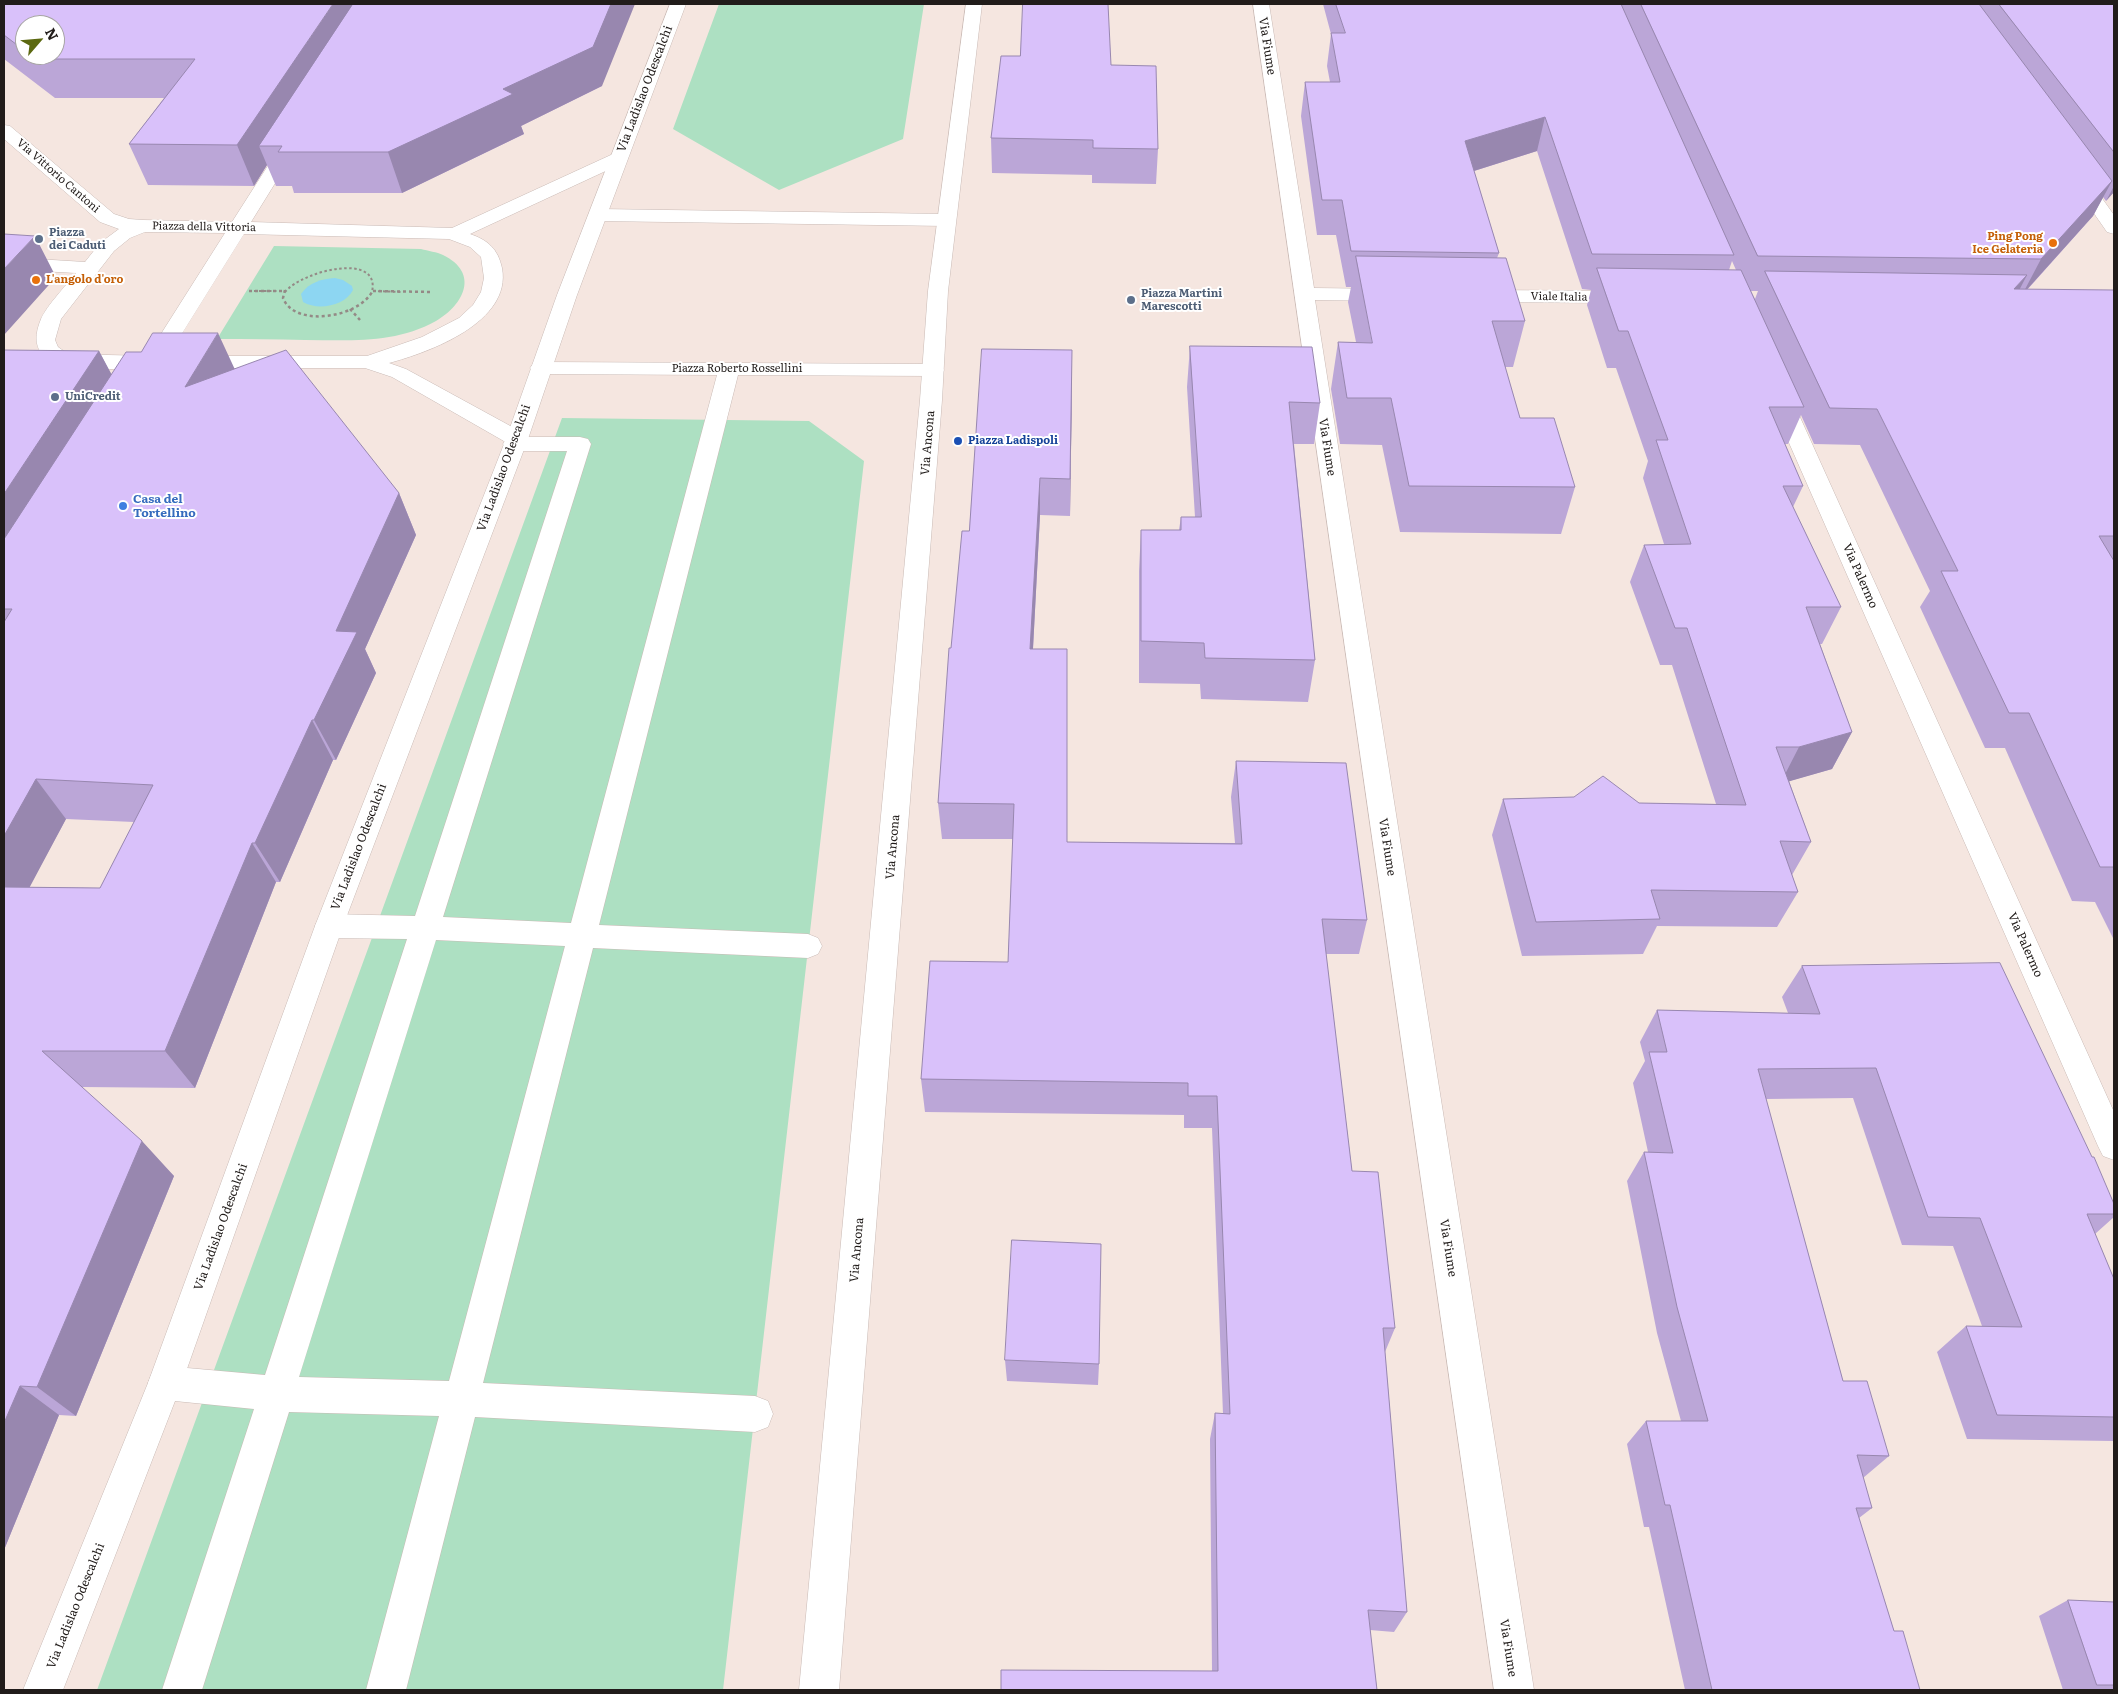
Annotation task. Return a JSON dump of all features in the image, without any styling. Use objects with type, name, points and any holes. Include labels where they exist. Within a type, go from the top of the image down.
[{"type":"street","name":"Via Ladislao Odescalchi","points":[[43,1690],[165,1383],[329,926],[516,442],[540,368],[678,4]]},
{"type":"street","name":"Via Ancona","points":[[819,1690],[934,370],[938,291],[974,4]]},
{"type":"street","name":"Via Fiume","points":[[1261,4],[1514,1690]]},
{"type":"street","points":[[148,371],[301,128]]},
{"type":"street","name":"Via Vittorio Cantoni","points":[[4,130],[107,218],[127,225],[143,226]]},
{"type":"street","points":[[454,234],[619,158]]},
{"type":"street","points":[[2068,164],[2114,228]]},
{"type":"street","points":[[598,215],[947,220]]},
{"type":"street","name":"Piazza della Vittoria","points":[[143,226],[238,227],[432,230],[454,234],[477,244],[490,256],[494,278],[486,302],[466,322],[414,347],[368,362],[148,371],[63,360],[39,352],[45,340],[51,318],[107,248],[123,234],[143,226]]},
{"type":"street","points":[[4,263],[90,268]]},
{"type":"street","points":[[1304,294],[1408,295]]},
{"type":"street","name":"Viale Italia","points":[[1466,296],[1650,298]]},
{"type":"street","points":[[182,1690],[580,444],[516,442],[399,373],[368,362]]},
{"type":"street","name":"Piazza Roberto Rossellini","points":[[540,368],[934,370]]},
{"type":"street","points":[[386,1690],[729,369]]},
{"type":"street","name":"Via Palermo","points":[[1768,371],[2114,1146]]},
{"type":"street","points":[[329,926],[425,928],[808,946]]},
{"type":"street","points":[[165,1383],[277,1394],[462,1399],[755,1414]]},
{"type":"path","points":[[240,291],[286,291],[304,276],[332,268],[359,270],[369,275],[373,282],[374,290],[360,305],[333,315],[304,316],[286,306],[284,299],[286,291]]},
{"type":"green space","points":[[719,4],[924,4],[903,139],[779,190],[673,129]]},
{"type":"green space","points":[[274,246],[421,249],[441,254],[454,262],[461,271],[464,289],[460,298],[446,314],[436,321],[405,334],[372,339],[339,340],[217,339]]},
{"type":"green space","points":[[562,418],[809,421],[864,461],[723,1690],[97,1690]]},
{"type":"water","points":[[335,278],[343,280],[352,286],[353,290],[344,300],[323,306],[309,305],[303,302],[301,294],[312,284],[321,280]]},
{"type":"building","points":[[4,4],[333,4],[237,145],[129,144],[195,59],[65,59],[65,15],[15,15],[15,43],[4,35]]},
{"type":"building","points":[[353,4],[611,4],[593,47],[503,89],[513,94],[388,152],[278,152],[282,146],[259,146]]},
{"type":"building","points":[[1023,4],[1108,4],[1111,65],[1156,66],[1158,149],[1093,148],[1093,140],[991,138],[1001,56],[1020,56]]},
{"type":"building","points":[[1336,4],[1621,4],[1734,255],[1592,254],[1545,117],[1465,141],[1499,253],[1351,251],[1342,200],[1322,200],[1305,82],[1340,82],[1331,33],[1345,33]]},
{"type":"building","points":[[1641,4],[1979,4],[2112,181],[2041,259],[1758,256]]},
{"type":"building","points":[[1999,4],[2114,4],[2114,152]]},
{"type":"building","points":[[4,234],[35,236],[4,269]]},
{"type":"building","points":[[1356,256],[1506,258],[1525,321],[1492,321],[1520,418],[1554,418],[1575,487],[1409,486],[1391,398],[1347,398],[1338,342],[1372,343]]},
{"type":"building","points":[[1597,268],[1741,270],[1804,407],[1769,407],[1803,486],[1783,486],[1841,607],[1806,607],[1852,732],[1799,747],[1776,747],[1811,842],[1780,841],[1798,892],[1651,890],[1660,919],[1536,922],[1503,799],[1574,797],[1603,776],[1639,803],[1746,805],[1687,628],[1675,628],[1644,545],[1691,544],[1656,440],[1668,440],[1628,331],[1619,331]]},
{"type":"building","points":[[1765,271],[2027,275],[2014,289],[2114,290],[2114,536],[2099,536],[2114,561],[2114,867],[2100,867],[2029,713],[2009,713],[1941,571],[1958,571],[1877,409],[1830,408]]},
{"type":"building","points":[[153,333],[218,333],[185,387],[286,350],[399,493],[336,631],[357,632],[314,720],[312,720],[255,843],[252,843],[165,1051],[42,1051],[142,1141],[37,1387],[20,1386],[4,1423],[4,887],[100,888],[153,785],[36,779],[4,836],[4,622],[12,609],[4,609],[4,539],[126,352],[141,352]]},
{"type":"building","points":[[1190,346],[1312,347],[1320,403],[1289,402],[1315,660],[1205,658],[1204,643],[1141,641],[1141,530],[1181,530],[1181,517],[1201,517]]},
{"type":"building","points":[[982,349],[1072,350],[1070,479],[1040,478],[1030,649],[1067,649],[1067,842],[1242,844],[1236,761],[1346,763],[1367,920],[1322,919],[1352,1171],[1378,1172],[1395,1328],[1383,1328],[1407,1612],[1368,1610],[1377,1690],[1001,1690],[1001,1670],[1218,1671],[1215,1413],[1230,1414],[1217,1096],[1188,1096],[1188,1083],[921,1079],[930,961],[1008,962],[1014,804],[938,803],[949,648],[951,648],[962,531],[969,531]]},
{"type":"building","points":[[4,350],[99,351],[4,494]]},
{"type":"building","points":[[2000,963],[2092,1157],[2094,1157],[2114,1204],[2114,1214],[2087,1214],[2114,1279],[2114,1417],[1997,1415],[1966,1326],[2022,1327],[1980,1218],[1928,1217],[1876,1068],[1758,1069],[1843,1381],[1867,1381],[1889,1456],[1857,1455],[1872,1508],[1856,1508],[1894,1631],[1903,1631],[1920,1690],[1712,1690],[1670,1505],[1665,1505],[1646,1421],[1708,1421],[1677,1307],[1644,1152],[1673,1153],[1649,1052],[1667,1052],[1657,1010],[1820,1014],[1802,966]]},
{"type":"building","points":[[1012,1240],[1101,1244],[1099,1364],[1005,1360]]},
{"type":"building","points":[[2068,1600],[2114,1602],[2114,1685],[2097,1685]]},
{"type":"place","name":"Piazza dei Caduti","points":[[39,239]]},
{"type":"place","name":"Ping Pong Ice Gelateria","points":[[2053,243]]},
{"type":"place","name":"L'angolo d'oro","points":[[36,280]]},
{"type":"place","name":"Piazza Martini Marescotti","points":[[1131,300]]},
{"type":"place","name":"UniCredit","points":[[55,397]]},
{"type":"place","name":"Piazza Ladispoli","points":[[958,441]]},
{"type":"place","name":"Casa del Tortellino","points":[[123,506]]}]
